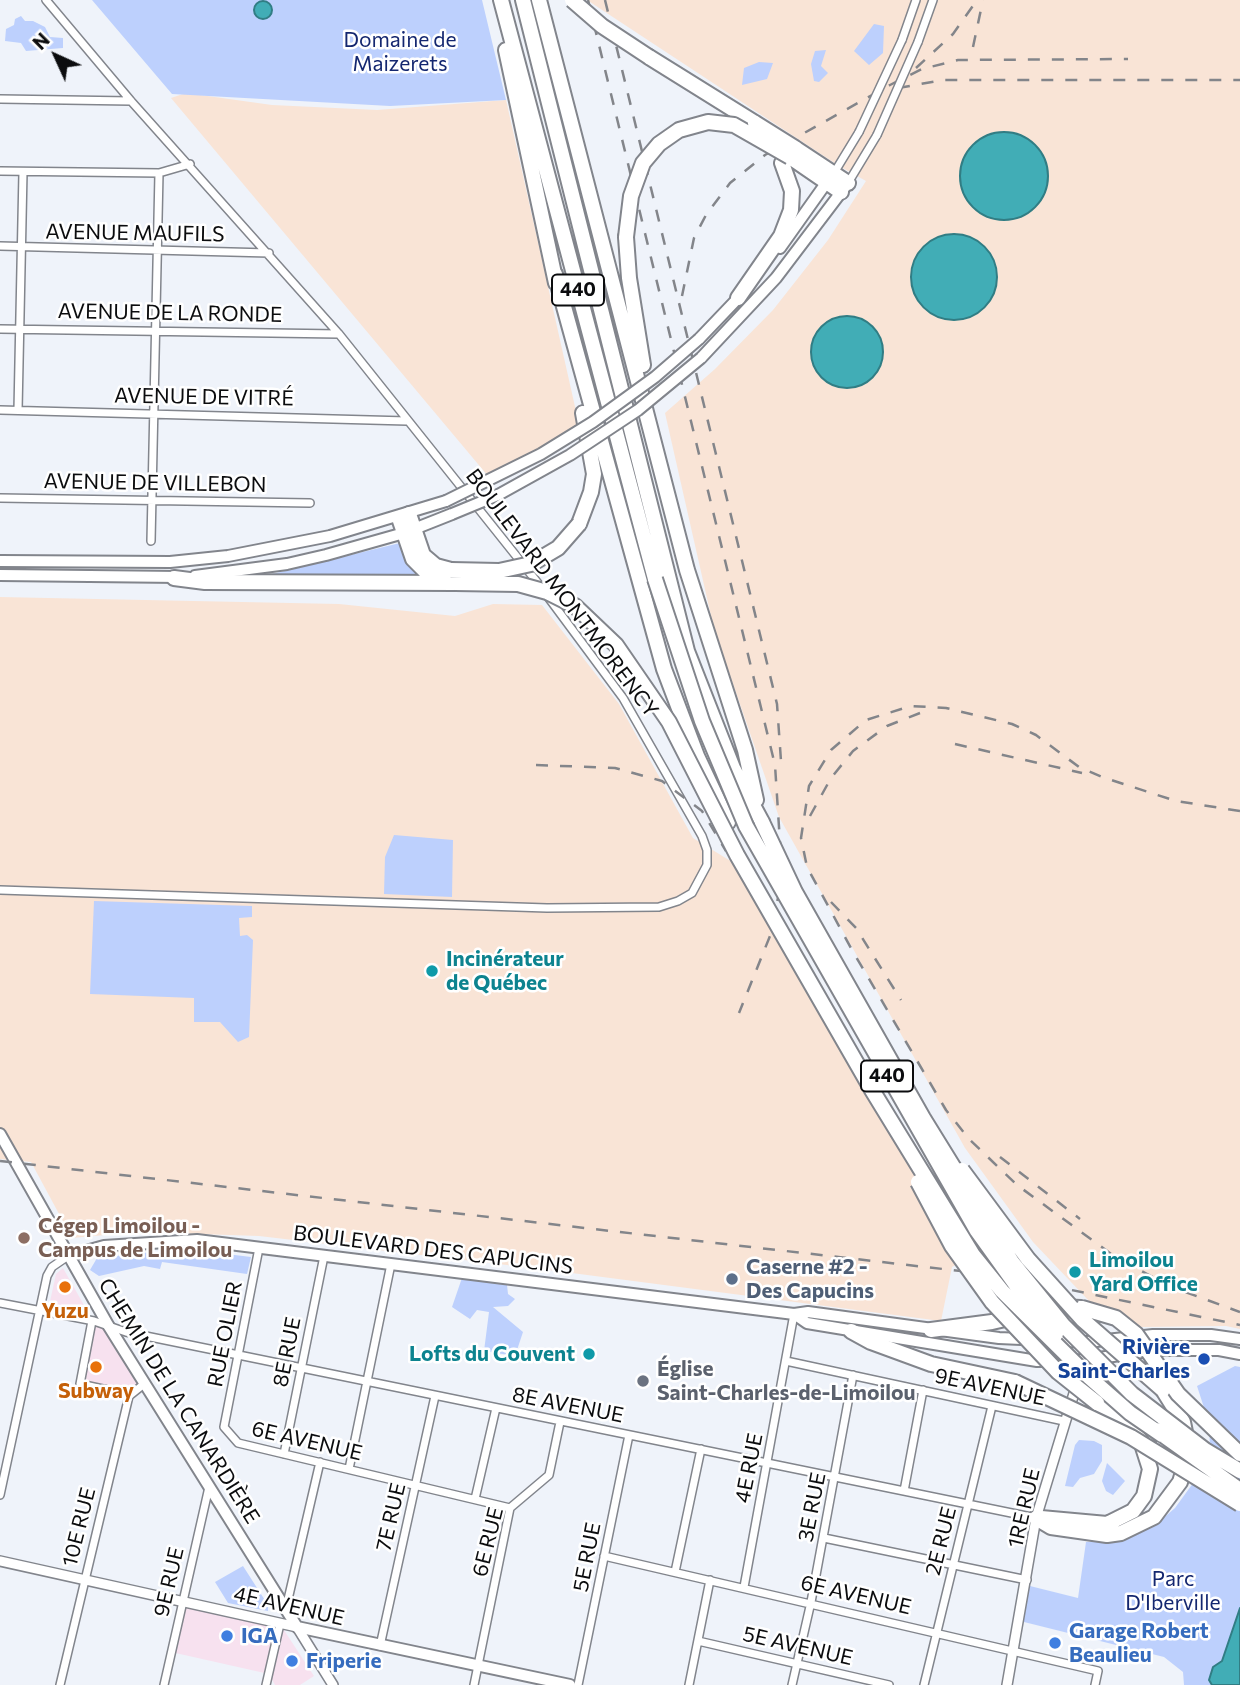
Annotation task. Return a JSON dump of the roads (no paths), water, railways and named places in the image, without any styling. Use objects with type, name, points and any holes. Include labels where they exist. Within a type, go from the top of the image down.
[{"type":"highway","points":[[404,516],[423,555],[452,579],[531,564],[558,548],[579,524],[591,492],[593,456],[508,63],[500,0]]},
{"type":"highway","name":"440","points":[[500,0],[655,579],[702,721],[746,826],[943,1173],[977,1230],[1025,1297],[1092,1372],[1162,1435],[1240,1490]]},
{"type":"highway","name":"440","points":[[523,0],[655,579],[733,768],[795,892],[923,1118],[999,1243],[1056,1318],[1132,1394],[1161,1418],[1240,1471]]},
{"type":"highway","points":[[540,0],[687,570],[745,750],[762,822]]},
{"type":"highway","points":[[572,0],[602,26],[789,156],[791,210],[781,236],[738,298]]},
{"type":"highway","points":[[667,487],[635,318],[626,237],[636,177],[650,153],[668,135],[695,125],[722,123],[749,131],[830,177],[844,188]]},
{"type":"highway","points":[[555,274],[655,579],[664,669],[697,756],[759,890]]},
{"type":"highway","points":[[174,578],[205,582],[452,579],[533,587],[562,598],[600,628],[637,673],[669,722],[737,855],[872,1090],[973,1255],[1002,1291],[1110,1397],[1162,1435]]},
{"type":"highway","points":[[872,1090],[952,1246],[978,1284],[1037,1352],[1130,1428],[1141,1441],[1150,1469],[1144,1496],[1133,1511],[1107,1524],[1037,1518]]},
{"type":"highway","points":[[923,1118],[1049,1283],[1083,1320],[1163,1390],[1180,1416],[1189,1451],[1180,1482],[1154,1517],[1121,1533],[1107,1535],[1051,1527],[1037,1518]]},
{"type":"highway","points":[[931,1330],[992,1322],[1057,1307],[1082,1308],[1116,1318],[1136,1334],[1178,1394],[1240,1454]]},
{"type":"highway","points":[[851,1331],[871,1342],[931,1363],[1015,1382],[1131,1437],[1240,1504]]},
{"type":"main road","points":[[0,561],[199,559],[300,543],[404,516],[446,501],[532,460],[593,422],[655,377],[699,339],[738,298],[790,236],[830,177]]},
{"type":"main road","points":[[0,575],[174,578],[287,564],[409,531],[498,495],[570,455],[638,410],[701,358],[776,278],[844,188]]},
{"type":"main road","name":"CHEMIN DE LA CANARDIÈRE","points":[[0,1134],[108,1325],[297,1628]]},
{"type":"main road","name":"BOULEVARD DES CAPUCINS","points":[[68,1256],[104,1246],[197,1240],[794,1314],[808,1312],[999,1338],[1087,1342],[1153,1335],[1222,1335],[1240,1339]]},
{"type":"main road","name":"BOULEVARD DES CAPUCINS","points":[[794,1314],[807,1323],[1013,1358],[1084,1360],[1157,1350],[1219,1350],[1240,1354]]},
{"type":"main road","points":[[1079,1374],[1098,1358]]},
{"type":"main road","name":"4E AVENUE","points":[[297,1628],[570,1685]]},
{"type":"street","name":"BOULEVARD MONTMORENCY","points":[[0,890],[547,908],[659,907],[670,905],[692,892],[707,865],[707,850],[702,836],[638,721],[550,599],[339,334],[131,101],[46,0]]},
{"type":"street","points":[[830,177],[859,132],[902,40],[916,0]]},
{"type":"street","points":[[844,188],[877,135],[918,42],[933,0]]},
{"type":"street","points":[[0,99],[131,101]]},
{"type":"street","points":[[0,171],[159,173],[190,164]]},
{"type":"street","points":[[18,410],[23,172]]},
{"type":"street","points":[[151,541],[159,173]]},
{"type":"street","name":"AVENUE MAUFILS","points":[[0,246],[269,253]]},
{"type":"street","name":"AVENUE DE LA RONDE","points":[[0,329],[339,334]]},
{"type":"street","name":"AVENUE DE VITRÉ","points":[[0,410],[408,421]]},
{"type":"street","name":"AVENUE DE VILLEBON","points":[[0,498],[310,503]]},
{"type":"street","name":"RUE OLIER","points":[[224,1427],[259,1248]]},
{"type":"street","points":[[0,1495],[39,1311],[52,1267],[68,1256]]},
{"type":"street","name":"8E RUE","points":[[284,1454],[324,1256]]},
{"type":"street","points":[[349,1469],[391,1264]]},
{"type":"street","name":"8E AVENUE","points":[[0,1303],[94,1321],[126,1332],[560,1422],[1037,1518]]},
{"type":"street","name":"4E RUE","points":[[744,1587],[794,1314]]},
{"type":"street","points":[[94,1321],[80,1384],[129,1396],[144,1384]]},
{"type":"street","name":"1RE RUE","points":[[1007,1685],[1037,1518],[1087,1342]]},
{"type":"street","name":"9E AVENUE","points":[[786,1361],[1064,1421]]},
{"type":"street","name":"3E RUE","points":[[792,1685],[824,1538],[853,1375]]},
{"type":"street","points":[[904,1491],[923,1390]]},
{"type":"street","name":"10E RUE","points":[[60,1685],[129,1396]]},
{"type":"street","name":"7E RUE","points":[[380,1646],[435,1396]]},
{"type":"street","name":"2E RUE","points":[[924,1685],[992,1406]]},
{"type":"street","points":[[475,1499],[496,1408]]},
{"type":"street","name":"6E RUE","points":[[474,1685],[510,1507],[549,1475],[560,1422]]},
{"type":"street","name":"6E AVENUE","points":[[224,1427],[238,1443],[510,1507]]},
{"type":"street","name":"5E RUE","points":[[578,1685],[629,1435]]},
{"type":"street","points":[[675,1572],[701,1449]]},
{"type":"street","points":[[285,1609],[320,1462]]},
{"type":"street","name":"9E RUE","points":[[164,1685],[209,1487]]},
{"type":"street","points":[[824,1538],[1027,1580]]},
{"type":"street","name":"6E AVENUE","points":[[604,1556],[811,1602],[1098,1671],[1095,1685]]},
{"type":"street","name":"4E AVENUE","points":[[0,1561],[297,1628]]},
{"type":"street","points":[[690,1685],[710,1580]]},
{"type":"street","points":[[266,1685],[280,1623]]},
{"type":"street","name":"CHEMIN DE LA CANARDIÈRE","points":[[297,1628],[333,1685]]},
{"type":"street","name":"5E AVENUE","points":[[698,1641],[889,1685]]},
{"type":"railway","points":[[588,0],[775,765],[781,858],[779,893],[770,936],[739,1013]]},
{"type":"railway","points":[[605,0],[777,704],[781,761]]},
{"type":"railway","points":[[916,68],[953,34],[977,0]]},
{"type":"railway","points":[[973,47],[983,0]]},
{"type":"railway","points":[[682,296],[694,238],[706,215],[730,183],[765,155],[890,85],[922,69],[958,60],[1128,59]]},
{"type":"railway","points":[[898,88],[943,80],[1240,80]]},
{"type":"railway","points":[[1240,811],[1176,801],[1102,777],[1079,767],[1036,735],[1012,724],[946,708],[911,706],[866,720],[831,750],[809,786],[801,838],[807,867],[852,950],[946,1110],[969,1139],[1017,1185],[1114,1256],[1169,1286],[1240,1312]]},
{"type":"railway","points":[[810,816],[831,778],[853,751],[887,726],[920,713]]},
{"type":"railway","points":[[955,744],[1082,773]]},
{"type":"railway","points":[[536,765],[615,768],[662,781],[702,811],[726,851]]},
{"type":"railway","points":[[831,902],[856,928],[901,1000]]},
{"type":"railway","points":[[1000,1157],[1080,1219]]},
{"type":"railway","points":[[0,1161],[1004,1276],[1240,1325]]},
{"type":"place","name":"Incinérateur de Québec","points":[[432,971]]},
{"type":"place","name":"Cégep Limoilou - Campus de Limoilou","points":[[24,1238]]},
{"type":"place","name":"Limoilou Yard Office","points":[[1075,1272]]},
{"type":"place","name":"Caserne #2 - Des Capucins","points":[[732,1279]]},
{"type":"place","name":"Yuzu","points":[[65,1287]]},
{"type":"place","name":"Lofts du Couvent","points":[[589,1354]]},
{"type":"place","name":"Rivière Saint-Charles","points":[[1204,1359]]},
{"type":"place","name":"Subway","points":[[96,1367]]},
{"type":"place","name":"Église Saint-Charles-de-Limoilou","points":[[643,1381]]},
{"type":"place","name":"IGA","points":[[227,1636]]},
{"type":"place","name":"Garage Robert Beaulieu","points":[[1055,1643]]},
{"type":"place","name":"Friperie","points":[[292,1661]]},
{"type":"park label","name":"Domaine de Maizerets","points":[[400,52]]},
{"type":"park label","name":"Parc D'Iberville","points":[[1173,1591]]}]
